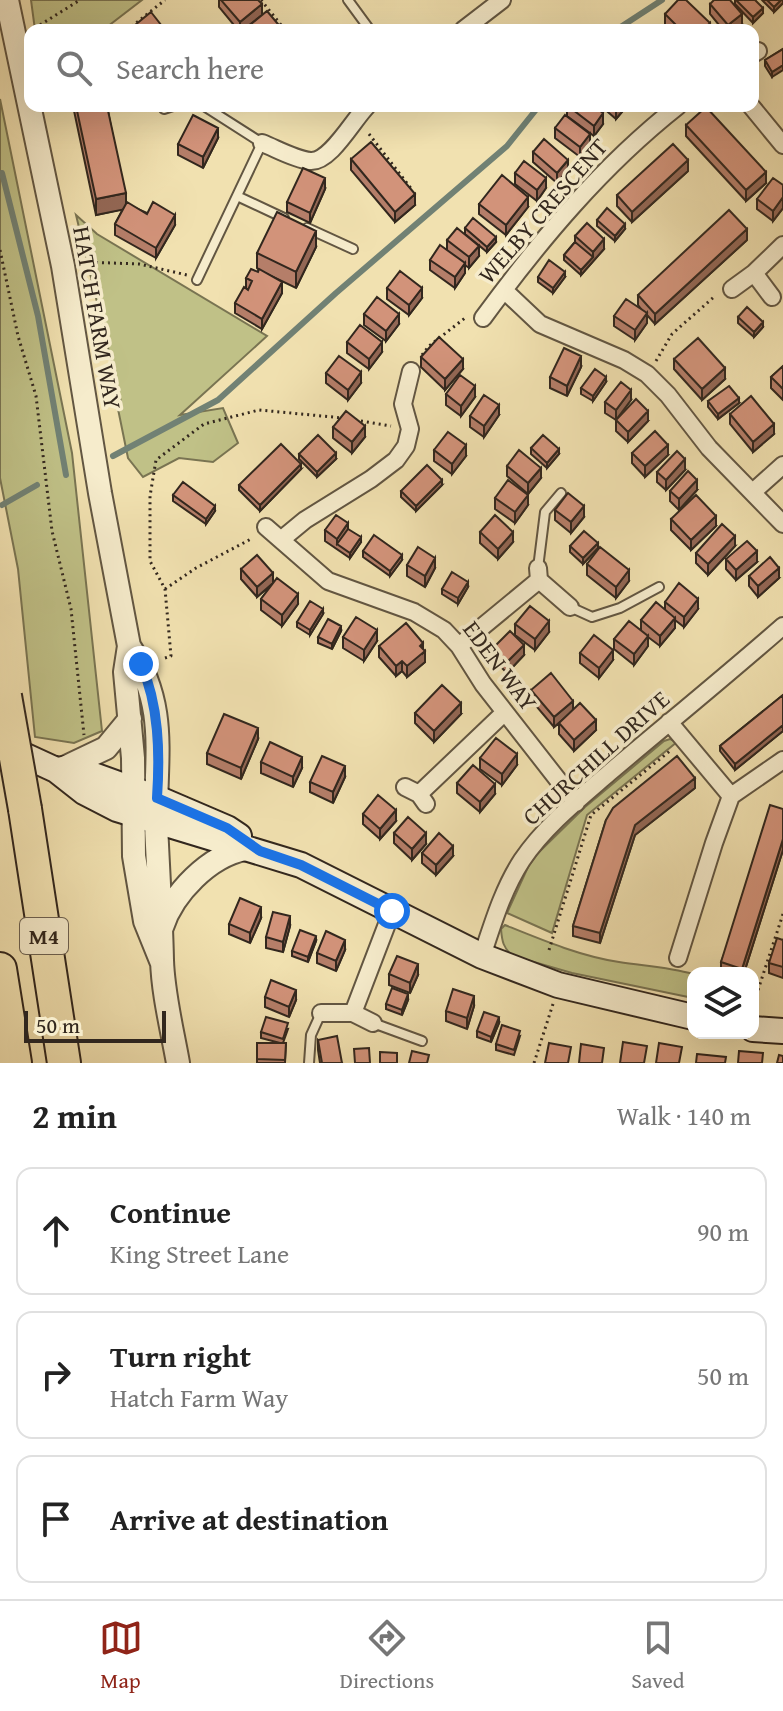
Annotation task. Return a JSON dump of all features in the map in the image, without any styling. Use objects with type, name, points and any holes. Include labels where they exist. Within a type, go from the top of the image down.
[{"type":"highway","name":"M4","points":[[2,685],[25,809],[64,1063]]},
{"type":"highway","name":"M4","points":[[0,969],[15,1063]]},
{"type":"main road","points":[[0,744],[60,769],[84,792],[227,828],[252,850],[301,865],[482,956],[558,985],[687,1016]]},
{"type":"main road","points":[[759,1029],[783,1031]]},
{"type":"street","name":"HATCH FARM WAY","points":[[7,0],[24,81]]},
{"type":"street","points":[[471,24],[502,0]]},
{"type":"street","name":"HATCH FARM WAY","points":[[31,112],[63,266],[129,646],[125,672],[145,806]]},
{"type":"street","points":[[262,143],[309,161],[315,160],[333,150],[361,112]]},
{"type":"street","name":"WELBY CRESCENT","points":[[475,318],[504,290],[599,177],[670,112]]},
{"type":"street","points":[[756,112],[783,145]]},
{"type":"street","points":[[732,289],[783,245]]},
{"type":"street","points":[[754,273],[772,297]]},
{"type":"street","points":[[504,290],[540,324],[624,360],[647,374],[668,395],[709,448],[783,524]]},
{"type":"street","points":[[282,539],[305,520],[396,460],[406,446],[410,429],[403,404],[411,371]]},
{"type":"street","points":[[754,491],[783,465]]},
{"type":"street","name":"EDEN WAY","points":[[266,527],[328,581],[414,612],[444,630],[576,803]]},
{"type":"street","points":[[459,646],[538,574],[570,607]]},
{"type":"street","name":"CHURCHILL DRIVE","points":[[482,956],[502,900],[523,859],[576,803],[783,626]]},
{"type":"street","name":"HATCH FARM WAY","points":[[129,646],[141,664],[151,692],[157,747],[145,806]]},
{"type":"street","points":[[417,795],[505,712]]},
{"type":"street","points":[[60,769],[106,748],[130,719]]},
{"type":"street","points":[[669,722],[731,796]]},
{"type":"street","points":[[678,958],[731,796],[783,760]]},
{"type":"street","points":[[145,806],[162,929],[162,963],[178,1063]]},
{"type":"street","points":[[145,806],[133,842],[145,921],[162,963]]},
{"type":"street","points":[[162,929],[172,905],[194,880],[227,854],[252,850]]},
{"type":"street","points":[[353,1013],[392,911]]},
{"type":"street","points":[[321,1013],[353,1013],[373,1023]]},
{"type":"lane","points":[[348,0],[366,24]]},
{"type":"lane","points":[[197,280],[262,143],[213,112]]},
{"type":"lane","points":[[237,196],[353,249]]},
{"type":"lane","points":[[538,574],[545,512],[561,493]]},
{"type":"lane","points":[[570,607],[592,617],[620,608],[659,587]]},
{"type":"lane","points":[[309,1063],[311,1035],[321,1013]]},
{"type":"lane","points":[[373,1023],[422,1041]]},
{"type":"path","points":[[41,24],[80,0]]},
{"type":"path","points":[[135,24],[165,0]]},
{"type":"path","points":[[261,0],[280,24]]},
{"type":"path","points":[[361,112],[413,191]]},
{"type":"path","points":[[0,250],[18,336],[36,396],[52,531],[71,609],[85,741]]},
{"type":"path","points":[[63,266],[89,261],[139,264],[184,273],[197,280]]},
{"type":"path","points":[[647,374],[672,334],[719,293],[732,289]]},
{"type":"path","points":[[411,371],[429,346],[475,318]]},
{"type":"path","points":[[165,658],[171,656],[165,589],[150,561],[150,496],[156,460],[204,424],[259,410],[333,416],[410,429]]},
{"type":"path","points":[[165,589],[196,568],[246,544],[266,527]]},
{"type":"path","points":[[549,950],[591,815],[683,739]]},
{"type":"path","points":[[759,987],[783,914]]},
{"type":"path","points":[[534,1063],[558,985]]},
{"type":"green space","points":[[31,0],[142,0],[111,24],[34,24]]},
{"type":"green space","points":[[0,99],[72,453],[102,731],[74,743],[35,737],[18,569],[0,478]]},
{"type":"green space","points":[[76,215],[97,234],[267,336],[180,415],[223,408],[238,443],[213,462],[179,458],[143,477],[128,458],[117,404],[121,402]]},
{"type":"green space","points":[[670,739],[677,742],[587,815],[552,933],[507,913],[537,854],[585,807]]},
{"type":"green space","points":[[505,925],[590,956],[687,973],[687,997],[572,973],[513,956],[503,941],[501,929]]},
{"type":"building","points":[[221,0],[258,0],[262,4],[240,22]]},
{"type":"building","points":[[678,0],[686,0],[710,23],[675,24],[665,14]]},
{"type":"building","points":[[714,0],[730,0],[742,14],[727,24],[710,4]]},
{"type":"building","points":[[736,0],[755,0],[763,8],[753,17]]},
{"type":"building","points":[[767,0],[781,0],[774,7]]},
{"type":"building","points":[[267,11],[278,24],[251,24]]},
{"type":"building","points":[[151,12],[160,24],[136,24]]},
{"type":"building","points":[[783,49],[783,65],[772,72],[765,60]]},
{"type":"building","points":[[77,112],[108,112],[126,193],[96,199]]},
{"type":"building","points":[[576,112],[603,113],[594,126]]},
{"type":"building","points":[[700,112],[711,112],[766,172],[746,190],[686,125]]},
{"type":"building","points":[[193,115],[218,128],[203,157],[178,144]]},
{"type":"building","points":[[565,115],[590,134],[580,147],[555,128]]},
{"type":"building","points":[[544,139],[568,160],[557,173],[533,152]]},
{"type":"building","points":[[371,142],[415,194],[395,212],[351,159]]},
{"type":"building","points":[[673,144],[688,160],[632,212],[617,195]]},
{"type":"building","points":[[524,161],[546,178],[537,190],[515,173]]},
{"type":"building","points":[[303,168],[325,178],[310,213],[287,202]]},
{"type":"building","points":[[502,175],[528,197],[506,225],[479,204]]},
{"type":"building","points":[[773,178],[783,185],[783,197],[773,211],[757,199]]},
{"type":"building","points":[[127,202],[147,214],[153,202],[175,215],[156,248],[115,224]]},
{"type":"building","points":[[607,208],[625,224],[615,236],[597,220]]},
{"type":"building","points":[[729,210],[747,229],[655,314],[638,295]]},
{"type":"building","points":[[277,212],[316,231],[296,272],[257,253]]},
{"type":"building","points":[[473,218],[496,237],[487,247],[465,228]]},
{"type":"building","points":[[587,223],[604,239],[593,252],[575,236]]},
{"type":"building","points":[[457,228],[479,246],[469,257],[447,240]]},
{"type":"building","points":[[575,242],[593,257],[581,270],[564,255]]},
{"type":"building","points":[[440,245],[465,263],[455,277],[430,260]]},
{"type":"building","points":[[549,260],[565,272],[553,288],[538,277]]},
{"type":"building","points":[[251,269],[258,272],[259,269],[282,282],[262,319],[235,303],[244,287],[248,290],[252,281],[246,278]]},
{"type":"building","points":[[400,271],[422,288],[409,305],[387,288]]},
{"type":"building","points":[[377,297],[399,314],[386,331],[364,314]]},
{"type":"building","points":[[626,299],[647,313],[635,330],[614,316]]},
{"type":"building","points":[[747,307],[763,322],[754,332],[738,317]]},
{"type":"building","points":[[360,325],[382,342],[369,359],[347,342]]},
{"type":"building","points":[[439,337],[463,359],[445,379],[421,357]]},
{"type":"building","points":[[698,338],[725,368],[702,389],[674,359]]},
{"type":"building","points":[[564,348],[581,356],[567,386],[550,377]]},
{"type":"building","points":[[339,356],[361,372],[348,390],[326,373]]},
{"type":"building","points":[[783,366],[783,389],[771,377]]},
{"type":"building","points":[[595,369],[606,377],[593,396],[581,388]]},
{"type":"building","points":[[460,375],[475,386],[461,406],[446,394]]},
{"type":"building","points":[[621,382],[631,390],[616,410],[605,402]]},
{"type":"building","points":[[729,386],[739,398],[718,414],[708,401]]},
{"type":"building","points":[[484,395],[499,405],[484,426],[470,416]]},
{"type":"building","points":[[751,396],[774,424],[753,442],[730,414]]},
{"type":"building","points":[[636,399],[648,411],[628,432],[616,420]]},
{"type":"building","points":[[346,411],[365,426],[352,442],[333,427]]},
{"type":"building","points":[[655,431],[668,445],[645,466],[632,453]]},
{"type":"building","points":[[448,432],[466,445],[452,464],[434,450]]},
{"type":"building","points":[[318,435],[336,453],[317,472],[299,454]]},
{"type":"building","points":[[543,435],[559,449],[547,463],[531,448]]},
{"type":"building","points":[[281,444],[301,464],[260,505],[239,485]]},
{"type":"building","points":[[519,450],[541,468],[528,483],[507,466]]},
{"type":"building","points":[[677,451],[685,459],[666,480],[657,472]]},
{"type":"building","points":[[427,465],[442,480],[416,506],[401,491]]},
{"type":"building","points":[[688,471],[697,480],[679,499],[670,491]]},
{"type":"building","points":[[508,480],[528,495],[515,512],[495,498]]},
{"type":"building","points":[[183,482],[215,506],[206,519],[173,495]]},
{"type":"building","points":[[568,493],[584,506],[571,522],[555,510]]},
{"type":"building","points":[[696,495],[716,516],[691,540],[671,519]]},
{"type":"building","points":[[336,515],[348,523],[337,539],[325,530]]},
{"type":"building","points":[[495,515],[513,532],[498,549],[480,532]]},
{"type":"building","points":[[722,524],[735,536],[708,564],[696,553]]},
{"type":"building","points":[[348,529],[361,537],[350,553],[337,544]]},
{"type":"building","points":[[584,531],[598,543],[583,558],[570,546]]},
{"type":"building","points":[[374,535],[402,555],[390,571],[363,551]]},
{"type":"building","points":[[747,541],[757,551],[736,570],[726,559]]},
{"type":"building","points":[[418,547],[435,558],[425,576],[407,565]]},
{"type":"building","points":[[600,547],[629,570],[616,587],[587,564]]},
{"type":"building","points":[[257,555],[273,573],[257,587],[241,569]]},
{"type":"building","points":[[770,557],[779,568],[758,586],[749,576]]},
{"type":"building","points":[[452,572],[468,582],[458,598],[442,589]]},
{"type":"building","points":[[277,578],[298,594],[282,615],[261,599]]},
{"type":"building","points":[[679,583],[698,599],[684,617],[665,602]]},
{"type":"building","points":[[310,601],[323,609],[310,630],[297,622]]},
{"type":"building","points":[[656,602],[675,618],[660,636],[641,620]]},
{"type":"building","points":[[530,606],[549,621],[535,639],[515,624]]},
{"type":"building","points":[[356,617],[377,630],[364,650],[343,637]]},
{"type":"building","points":[[328,619],[341,626],[332,644],[318,637]]},
{"type":"building","points":[[629,621],[648,636],[634,654],[614,639]]},
{"type":"building","points":[[406,623],[423,643],[420,646],[425,651],[407,666],[402,661],[396,666],[379,646]]},
{"type":"building","points":[[510,631],[524,645],[507,662],[493,648]]},
{"type":"building","points":[[594,635],[613,650],[599,668],[580,653]]},
{"type":"building","points":[[551,673],[573,701],[554,717],[531,690]]},
{"type":"building","points":[[442,685],[461,703],[434,731],[415,713]]},
{"type":"building","points":[[783,695],[783,725],[735,764],[720,746]]},
{"type":"building","points":[[580,703],[596,720],[574,740],[559,723]]},
{"type":"building","points":[[224,714],[258,728],[241,768],[207,753]]},
{"type":"building","points":[[496,738],[517,754],[502,774],[480,758]]},
{"type":"building","points":[[270,742],[302,757],[293,777],[261,762]]},
{"type":"building","points":[[322,756],[345,766],[333,792],[310,782]]},
{"type":"building","points":[[677,756],[695,778],[635,825],[600,933],[573,926],[606,820],[613,808]]},
{"type":"building","points":[[473,765],[495,784],[480,802],[457,783]]},
{"type":"building","points":[[378,795],[396,810],[380,829],[363,814]]},
{"type":"building","points":[[770,805],[783,809],[783,839],[743,967],[721,962]]},
{"type":"building","points":[[408,817],[426,833],[412,849],[394,833]]},
{"type":"building","points":[[439,833],[453,846],[436,865],[422,853]]},
{"type":"building","points":[[240,898],[261,907],[250,933],[229,924]]},
{"type":"building","points":[[273,912],[290,916],[283,942],[266,937]]},
{"type":"building","points":[[300,930],[316,936],[308,957],[292,951]]},
{"type":"building","points":[[326,931],[345,940],[336,961],[317,953]]},
{"type":"building","points":[[777,938],[783,940],[783,967],[769,963]]},
{"type":"building","points":[[397,956],[418,964],[410,983],[389,974]]},
{"type":"building","points":[[271,980],[296,990],[289,1007],[265,997]]},
{"type":"building","points":[[392,988],[408,994],[402,1010],[386,1004]]},
{"type":"building","points":[[453,989],[474,996],[467,1018],[446,1011]]},
{"type":"building","points":[[484,1012],[499,1017],[491,1037],[477,1031]]},
{"type":"building","points":[[266,1017],[288,1023],[283,1039],[261,1032]]},
{"type":"building","points":[[502,1025],[520,1031],[514,1050],[496,1044]]},
{"type":"building","points":[[337,1036],[342,1063],[322,1063],[318,1040]]},
{"type":"building","points":[[623,1042],[647,1046],[644,1063],[620,1063]]},
{"type":"building","points":[[257,1043],[286,1043],[285,1060],[257,1059]]},
{"type":"building","points":[[549,1043],[571,1047],[568,1063],[545,1063]]},
{"type":"building","points":[[659,1043],[682,1047],[679,1063],[656,1063]]},
{"type":"building","points":[[581,1044],[604,1048],[602,1063],[579,1063]]},
{"type":"building","points":[[369,1048],[370,1063],[355,1063],[354,1049]]},
{"type":"building","points":[[412,1051],[429,1055],[427,1063],[409,1063]]},
{"type":"building","points":[[739,1051],[763,1053],[762,1063],[738,1063]]},
{"type":"building","points":[[380,1052],[397,1053],[397,1063],[380,1063]]},
{"type":"building","points":[[697,1054],[726,1057],[725,1063],[696,1063]]},
{"type":"waterway","points":[[625,24],[662,0]]},
{"type":"waterway","points":[[113,456],[218,400],[336,293],[507,146],[534,112]]},
{"type":"waterway","points":[[2,173],[38,316],[66,475]]},
{"type":"waterway","points":[[2,505],[37,485]]},
{"type":"route","points":[[141,664],[150,683],[156,720],[157,798],[227,828],[260,851],[301,865],[392,911]]}]
